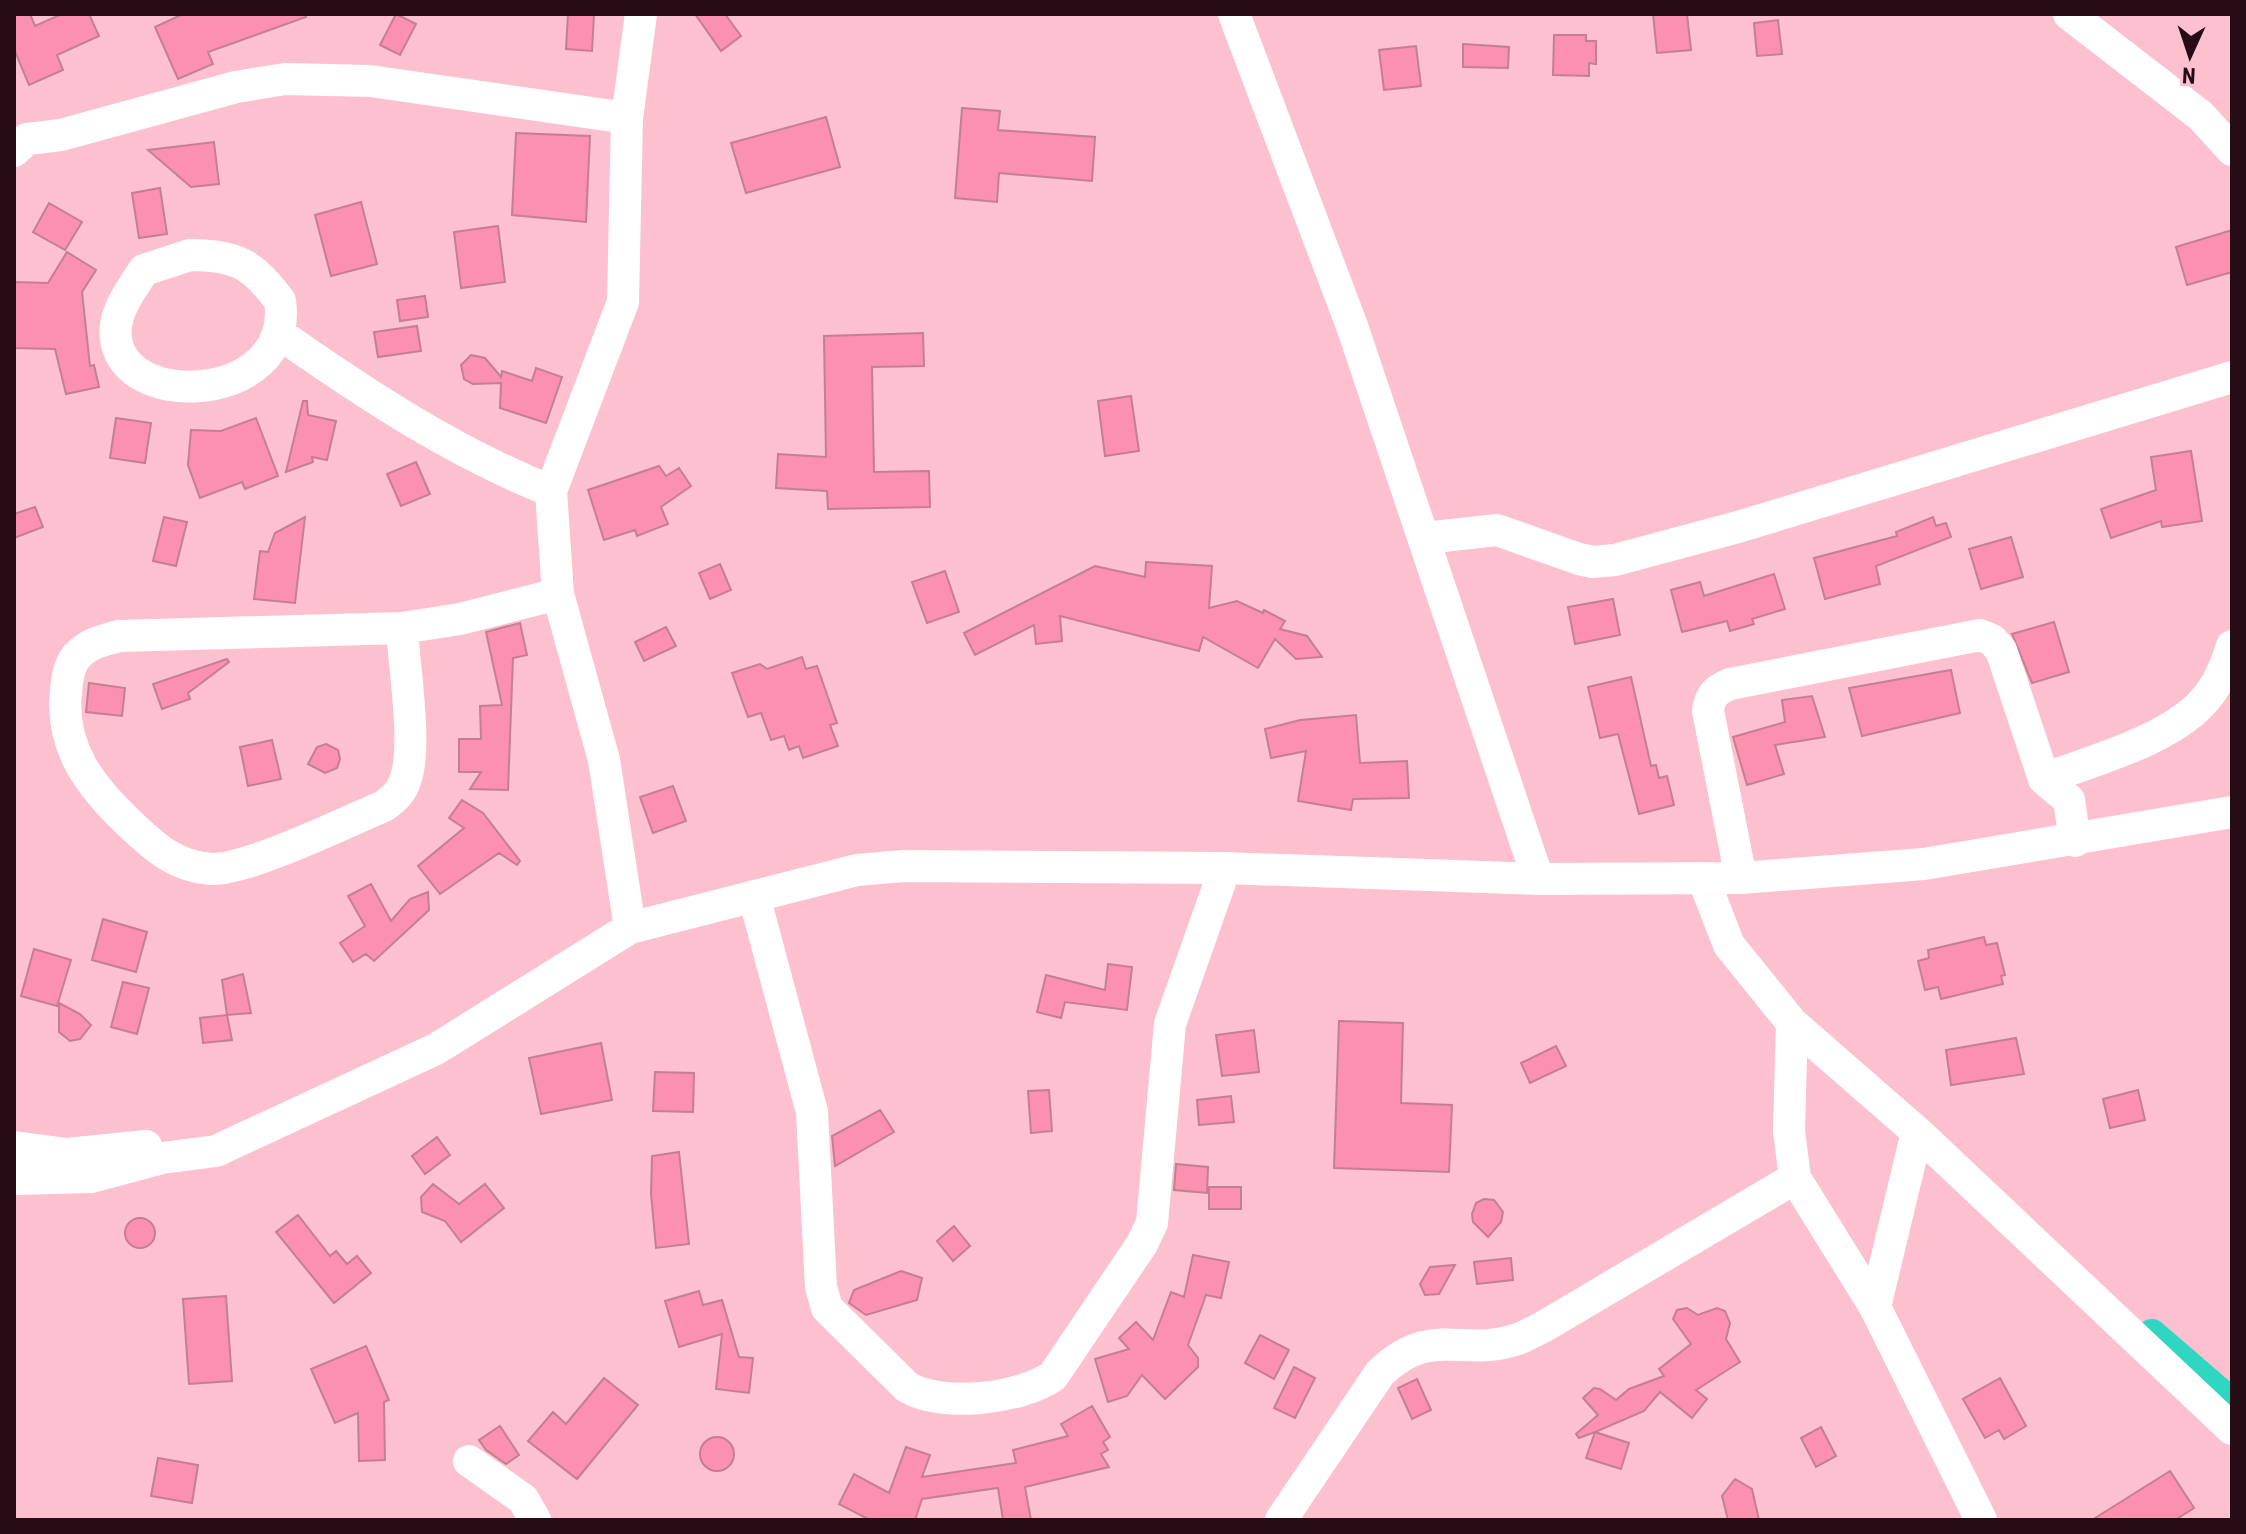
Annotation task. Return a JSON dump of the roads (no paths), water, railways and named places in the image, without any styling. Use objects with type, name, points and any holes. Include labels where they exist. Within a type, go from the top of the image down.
[{"type":"street","points":[[630,928],[604,760],[558,594],[551,491],[623,302],[627,118],[641,14]]},
{"type":"street","points":[[1234,14],[1352,326],[1538,879]]},
{"type":"street","points":[[2069,14],[2201,116],[2232,150]]},
{"type":"street","points":[[18,140],[61,135],[236,87],[285,79],[370,81],[627,118]]},
{"type":"street","points":[[190,255],[223,255],[245,264],[280,301],[281,335],[268,352],[244,373],[215,387],[187,388],[141,374],[127,362],[118,345],[116,327],[121,307],[144,270],[190,255]]},
{"type":"street","points":[[281,335],[402,417],[487,466],[551,491]]},
{"type":"street","points":[[1425,538],[1497,530],[1593,562],[1615,560],[1738,527],[2232,377]]},
{"type":"street","points":[[402,628],[409,747],[407,776],[400,794],[384,806],[240,865],[214,869],[185,865],[160,853],[98,794],[79,764],[69,738],[64,710],[68,673],[78,654],[93,644],[119,636],[402,628],[460,619],[558,594]]},
{"type":"street","points":[[1741,878],[1708,711],[1709,699],[1718,689],[1730,684],[1980,635],[1992,640],[2001,650],[2044,779],[2069,800],[2075,841]]},
{"type":"street","points":[[2044,779],[2128,747],[2190,714],[2221,678],[2232,646]]},
{"type":"street","points":[[14,1179],[91,1177],[162,1158],[216,1151],[436,1049],[630,928],[857,870],[903,866],[1225,868],[1538,879],[1741,878],[1924,864],[2075,841],[2232,812]]},
{"type":"street","points":[[754,896],[812,1112],[821,1287],[827,1308],[907,1387],[922,1396],[945,1400],[1036,1388],[1053,1376],[1142,1244],[1152,1223],[1170,1024],[1225,868]]},
{"type":"street","points":[[1703,878],[1729,945],[1792,1023],[1917,1132],[2232,1429]]},
{"type":"street","points":[[1792,1023],[1789,1131],[1795,1178],[1875,1307],[1981,1520]]},
{"type":"street","points":[[1875,1307],[1917,1132]]},
{"type":"street","points":[[14,1147],[67,1154],[185,1142],[239,1141]]},
{"type":"street","points":[[1281,1520],[1380,1373],[1397,1357],[1420,1346],[1439,1343],[1515,1340],[1543,1327],[1795,1178]]},
{"type":"street","points":[[469,1461],[523,1499],[535,1520]]},
{"type":"waterway","points":[[2152,1334],[2232,1403]]}]
